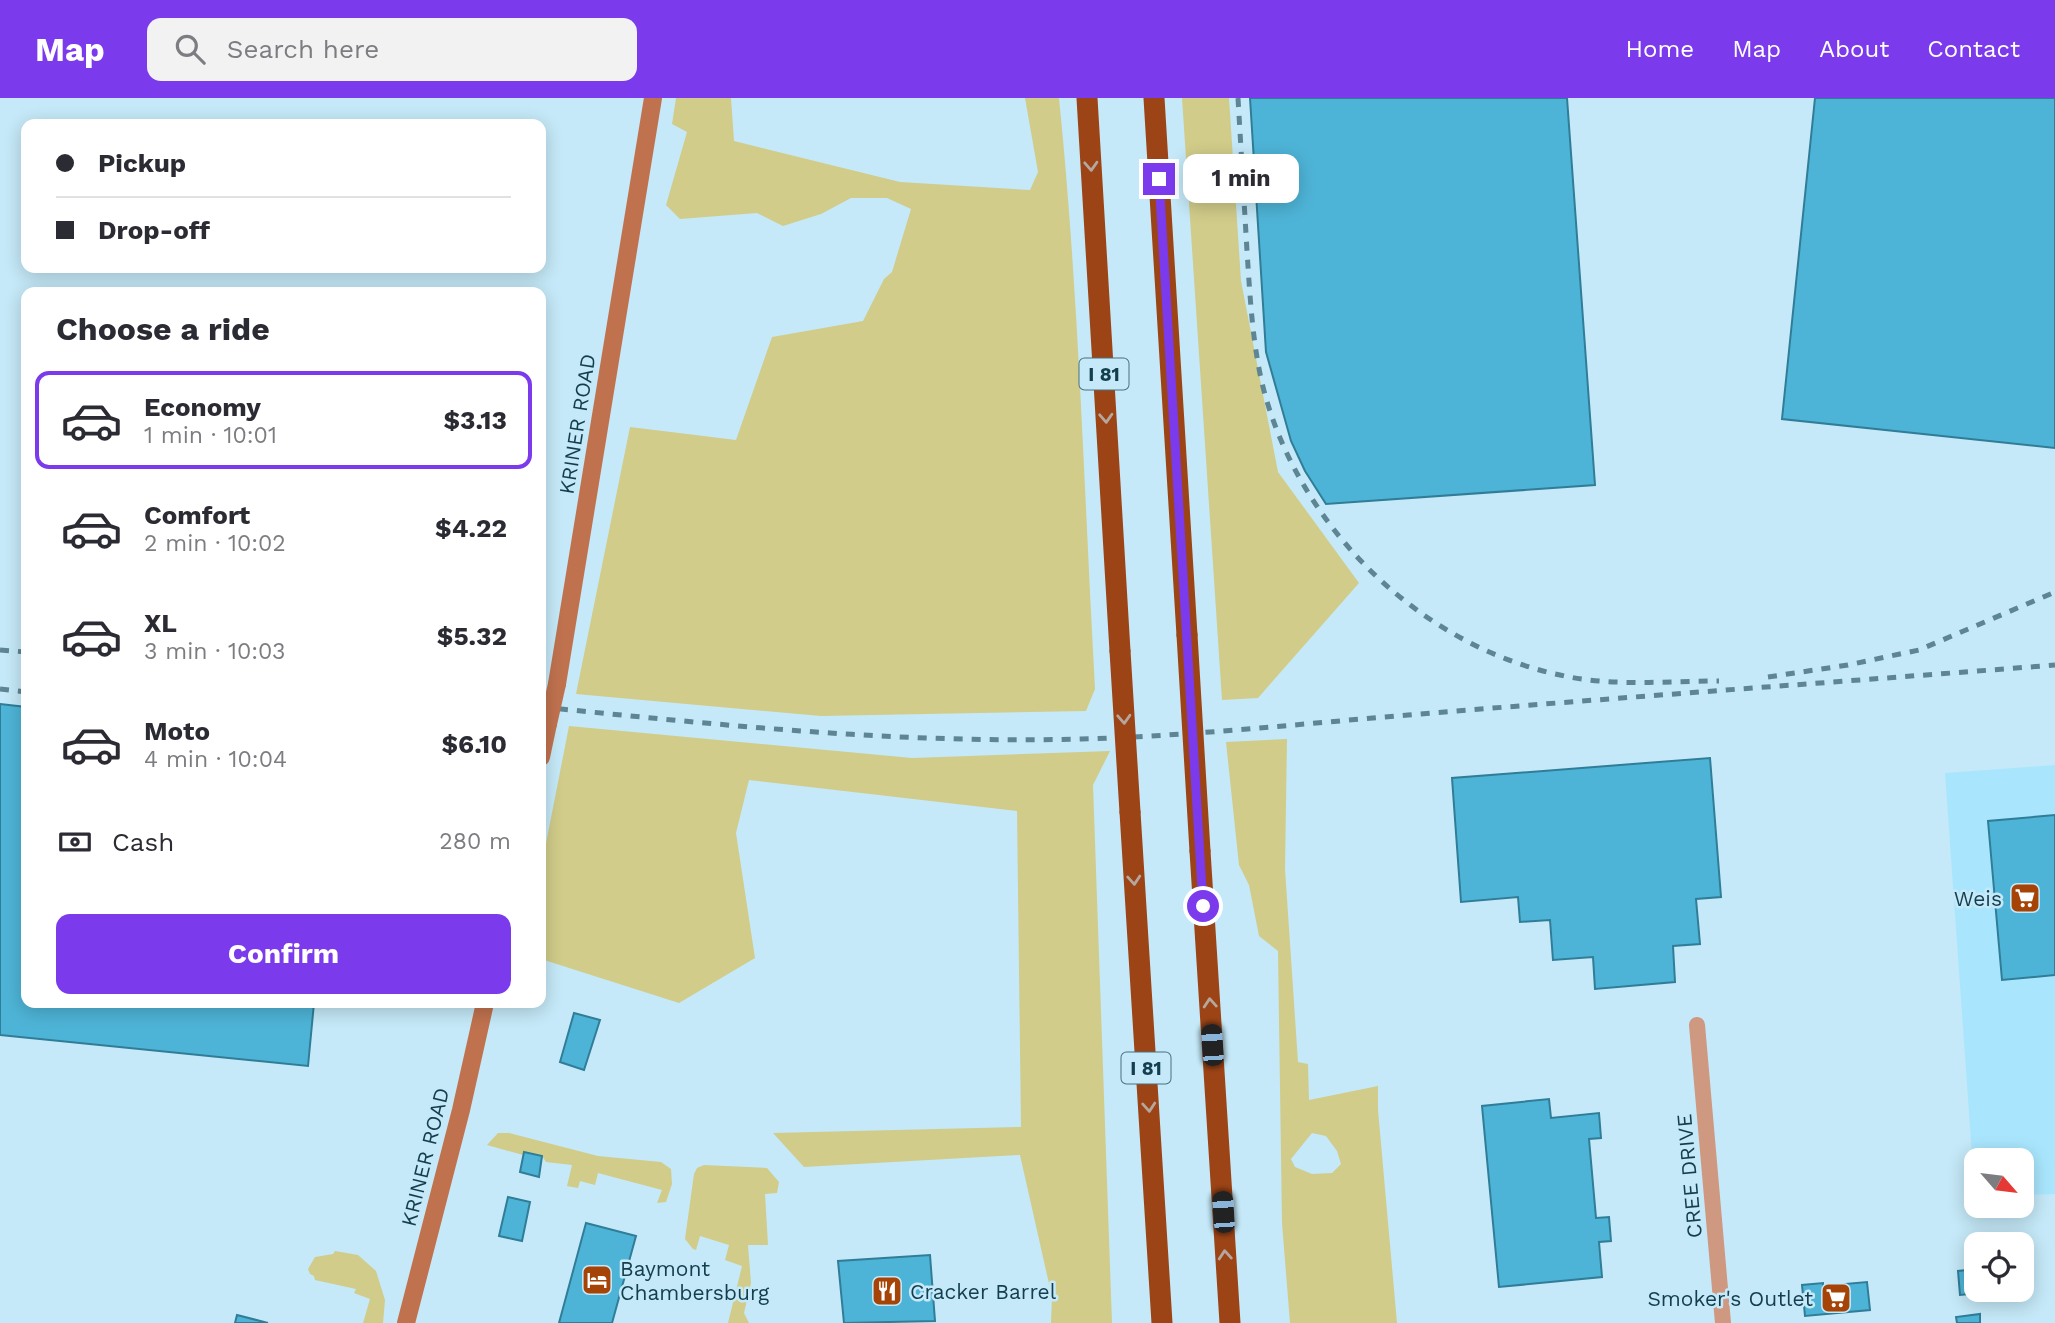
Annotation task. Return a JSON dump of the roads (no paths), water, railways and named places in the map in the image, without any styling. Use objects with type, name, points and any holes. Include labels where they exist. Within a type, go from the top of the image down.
[{"type":"highway","name":"I 81","points":[[1087,98],[1162,1323]]},
{"type":"highway","points":[[1154,98],[1230,1323]]},
{"type":"street","name":"KRINER ROAD","points":[[546,733],[557,684],[653,98]]},
{"type":"street","name":"KRINER ROAD","points":[[406,1323],[461,1110],[484,1008]]},
{"type":"street","name":"CREE DRIVE","points":[[1697,1025],[1723,1323]]},
{"type":"railway","points":[[1238,98],[1250,300],[1262,383],[1279,435],[1303,484],[1334,529],[1371,571],[1412,607],[1458,637],[1508,660],[1560,675],[1599,681],[1719,681]]},
{"type":"railway","points":[[1768,677],[1848,665],[1919,650],[2055,592]]},
{"type":"railway","points":[[0,650],[21,652]]},
{"type":"railway","points":[[546,707],[878,736],[1081,739],[1204,732],[2055,665]]},
{"type":"railway","points":[[0,689],[21,691]]},
{"type":"place","name":"Weis","points":[[2025,898]]},
{"type":"place","name":"Baymont Chambersburg","points":[[597,1280]]},
{"type":"place","name":"Cracker Barrel","points":[[887,1291]]},
{"type":"place","name":"Smoker's Outlet","points":[[1836,1298]]}]
